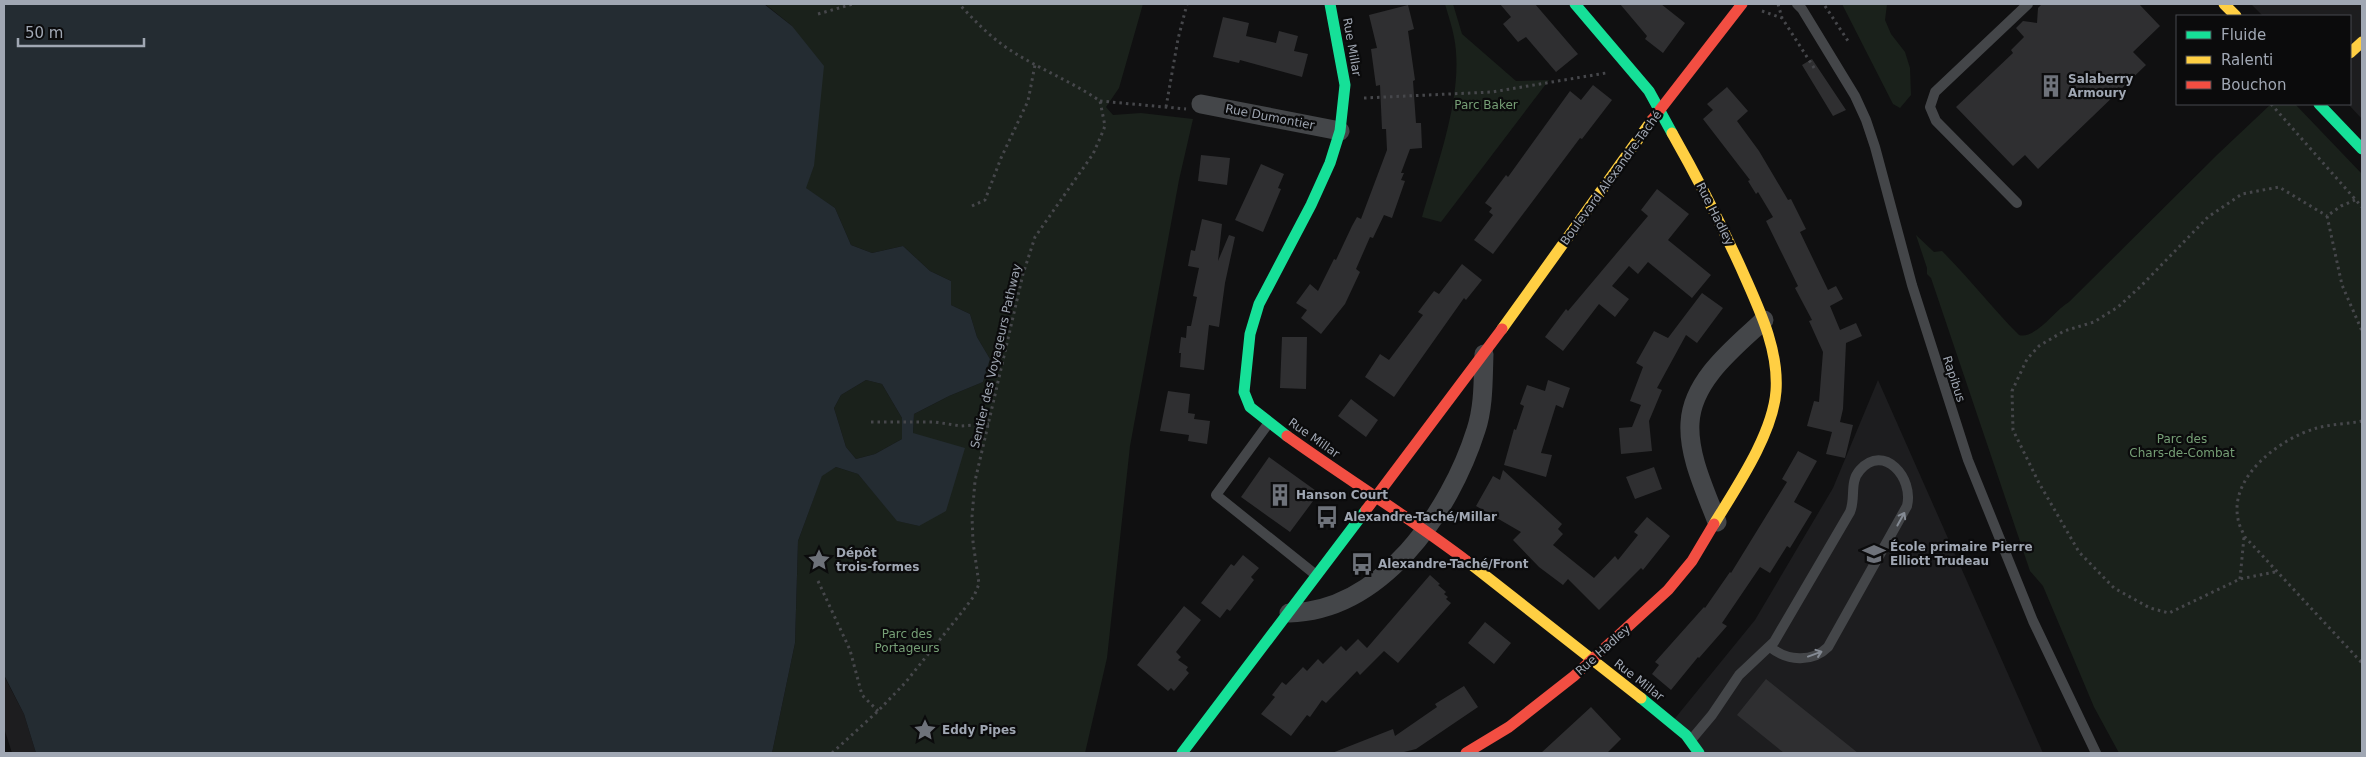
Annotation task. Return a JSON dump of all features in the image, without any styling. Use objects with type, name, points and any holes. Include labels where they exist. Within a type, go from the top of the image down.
[{"type":"street","name":"Rue Millar","points":[[1330,4],[1344,72],[1344,99],[1340,130],[1330,163],[1311,205],[1259,304],[1250,334],[1244,392],[1250,407],[1268,423],[1426,530],[1672,722],[1698,752]]},
{"type":"street","points":[[1575,4],[1649,91],[1660,111]]},
{"type":"street","name":"Boulevard Alexandre-Taché","points":[[1182,753],[1484,354],[1660,111],[1742,4]]},
{"type":"street","points":[[2222,6],[2235,15]]},
{"type":"street","points":[[2351,52],[2362,42]]},
{"type":"street","name":"Rue Dumontier","points":[[1200,104],[1340,130]]},
{"type":"street","points":[[2320,105],[2362,149]]},
{"type":"street","name":"Rue Hadley","points":[[1466,753],[1509,727],[1593,660],[1668,590],[1692,561],[1717,522],[1748,468],[1771,416],[1776,392],[1776,368],[1764,320],[1712,203],[1660,111]]},
{"type":"street","points":[[1717,522],[1693,451],[1690,422],[1697,398],[1710,374],[1764,320]]},
{"type":"street","points":[[1288,613],[1309,613],[1328,607],[1366,589],[1383,576],[1426,530],[1438,512],[1460,468],[1476,429],[1483,384],[1484,354]]},
{"type":"lane","points":[[2017,204],[1936,121],[1930,107],[1935,92],[2028,4]]},
{"type":"lane","name":"Rapibus","points":[[1800,5],[1855,96],[1866,120],[1875,146],[1917,303],[1968,460],[2033,621],[2096,753]]},
{"type":"lane","points":[[1268,423],[1216,495],[1317,576]]},
{"type":"lane","points":[[1690,741],[1712,715],[1739,675],[1770,647],[1850,512],[1853,503],[1854,480],[1861,469],[1869,464],[1882,461],[1892,464],[1901,473],[1907,486],[1908,499],[1906,509],[1828,647],[1814,656],[1796,658],[1782,655],[1770,647]]},
{"type":"path","points":[[818,14],[853,4]]},
{"type":"path","points":[[958,4],[985,32],[1034,65],[1082,88],[1100,101],[1189,109],[1200,104]]},
{"type":"path","points":[[1166,107],[1178,39],[1187,4]]},
{"type":"path","points":[[1778,4],[1782,18],[1816,71]]},
{"type":"path","points":[[1826,6],[1850,44]]},
{"type":"path","points":[[1757,10],[1782,18]]},
{"type":"path","points":[[972,206],[985,200],[1001,158],[1028,101],[1034,65]]},
{"type":"path","points":[[1344,99],[1492,92],[1576,79],[1628,68]]},
{"type":"path","name":"Sentier des Voyageurs Pathway","points":[[832,753],[878,712],[905,683],[974,596],[979,584],[972,542],[975,481],[1023,274],[1035,237],[1093,154],[1105,126],[1100,101]]},
{"type":"path","points":[[2272,105],[2362,207]]},
{"type":"path","points":[[2275,572],[2240,579],[2168,613],[2150,608],[2114,588],[2079,552],[2039,483],[2013,430],[2012,391],[2028,359],[2039,346],[2064,331],[2094,322],[2118,307],[2208,217],[2242,194],[2279,187],[2326,216],[2342,285],[2362,331]]},
{"type":"path","points":[[2326,216],[2341,206],[2355,200]]},
{"type":"path","points":[[871,422],[935,422],[960,426],[989,424]]},
{"type":"path","points":[[2240,579],[2244,537],[2238,518],[2239,497],[2246,475],[2279,446],[2316,428],[2362,422]]},
{"type":"path","points":[[2244,537],[2362,663]]},
{"type":"path","points":[[818,581],[850,650],[862,695],[878,712]]},
{"type":"shaded area","points":[[4,4],[764,4],[792,26],[824,66],[814,166],[806,188],[835,208],[851,245],[872,253],[903,246],[930,271],[951,281],[951,305],[970,314],[977,337],[990,359],[983,382],[949,396],[914,414],[913,433],[965,448],[946,511],[919,526],[897,521],[858,474],[836,467],[822,476],[798,541],[795,643],[772,753],[36,753],[24,714],[4,675]],"holes":[[[866,380],[882,384],[902,418],[902,439],[875,454],[856,459],[846,447],[834,408],[841,395]]]},
{"type":"shaded area","points":[[2251,4],[2362,4],[2362,119],[2349,105],[2351,105],[2351,15],[2262,15]]},
{"type":"shaded area","name":"École primaire Pierre Elliott Trudeau","points":[[1878,380],[2043,753],[1699,753],[1672,722],[1755,620],[1833,488]]},
{"type":"shaded area","points":[[4,676],[24,714],[36,753],[12,753],[4,728]]},
{"type":"green space","name":"Parc des Portageurs","points":[[765,4],[1143,4],[1119,88],[1106,107],[1113,115],[1141,113],[1193,119],[1179,180],[1130,446],[1107,658],[1085,753],[772,753],[795,643],[798,541],[822,475],[836,467],[858,474],[898,521],[919,526],[913,433],[914,414],[949,396],[983,382],[990,359],[977,337],[970,314],[951,305],[951,281],[930,271],[903,246],[872,253],[851,245],[835,208],[805,188],[814,166],[792,26]]},
{"type":"green space","name":"Parc Baker","points":[[1445,4],[1453,4],[1462,34],[1516,81],[1549,80],[1441,222],[1422,217],[1448,128],[1456,81],[1454,37]]},
{"type":"green space","points":[[1842,4],[1887,4],[1885,20],[1891,34],[1905,52],[1910,68],[1911,95],[1900,108],[1893,104]]},
{"type":"green space","name":"Parc des Chars-de-Combat","points":[[2270,105],[2296,105],[2362,174],[2362,753],[2119,753],[2094,707],[2043,586],[2030,571],[1931,278],[1927,274],[1927,268],[1916,235],[1934,252],[1942,251],[2019,335],[2025,335],[2038,329],[2069,302]]},
{"type":"green space","points":[[866,380],[882,384],[902,418],[902,439],[875,454],[856,459],[846,447],[834,408],[841,395]]},
{"type":"building","points":[[1500,4],[1535,4],[1578,54],[1556,72],[1526,37],[1518,42],[1503,24],[1511,17]]},
{"type":"building","points":[[1620,4],[1661,4],[1685,23],[1663,53],[1645,39],[1647,36]]},
{"type":"building","name":"Salaberry Armoury","points":[[2042,4],[2139,4],[2160,26],[2133,52],[2146,65],[2038,169],[2025,155],[2013,166],[1956,107],[2013,53],[2011,50],[2024,37],[2016,28],[2023,21],[2037,23],[2038,8]]},
{"type":"building","points":[[1408,5],[1414,29],[1408,31],[1415,80],[1413,81],[1416,123],[1421,123],[1422,148],[1410,149],[1401,173],[1404,173],[1401,180],[1405,181],[1392,218],[1384,215],[1373,238],[1370,237],[1356,269],[1360,272],[1345,304],[1321,334],[1301,318],[1307,310],[1296,303],[1310,284],[1318,291],[1357,217],[1361,219],[1387,150],[1386,129],[1382,129],[1380,85],[1376,86],[1371,49],[1377,48],[1369,15]]},
{"type":"building","points":[[1223,17],[1249,23],[1246,36],[1276,43],[1279,31],[1298,36],[1294,51],[1308,54],[1302,77],[1240,60],[1239,63],[1213,57]]},
{"type":"building","points":[[1812,59],[1846,110],[1833,116],[1802,65]]},
{"type":"building","points":[[1593,85],[1612,100],[1582,139],[1580,138],[1493,254],[1474,240],[1493,215],[1489,212],[1492,208],[1485,203],[1506,175],[1508,177],[1570,91],[1581,100]]},
{"type":"building","points":[[1727,87],[1748,111],[1737,121],[1759,151],[1788,200],[1791,199],[1806,229],[1800,232],[1828,290],[1836,286],[1843,299],[1830,306],[1840,330],[1856,323],[1862,336],[1846,343],[1843,409],[1840,422],[1853,425],[1845,458],[1826,454],[1832,432],[1807,426],[1814,401],[1819,402],[1823,352],[1809,321],[1812,320],[1795,288],[1798,286],[1766,221],[1773,217],[1758,192],[1756,194],[1748,181],[1750,180],[1703,119],[1713,110],[1707,104]]},
{"type":"building","points":[[1201,155],[1230,158],[1227,185],[1198,181]]},
{"type":"building","points":[[1261,164],[1284,174],[1278,188],[1281,189],[1263,232],[1235,220]]},
{"type":"building","points":[[1657,189],[1689,214],[1668,240],[1711,275],[1692,298],[1648,262],[1638,274],[1629,266],[1612,286],[1629,299],[1615,317],[1599,304],[1563,351],[1545,337],[1566,309],[1568,311],[1648,216],[1641,210]]},
{"type":"building","points":[[1202,219],[1222,224],[1218,261],[1229,235],[1235,237],[1225,283],[1219,327],[1209,325],[1204,370],[1180,367],[1181,353],[1179,353],[1181,337],[1186,338],[1187,326],[1191,326],[1197,297],[1193,296],[1199,268],[1188,266],[1191,250],[1195,251]]},
{"type":"building","points":[[1462,264],[1482,280],[1466,300],[1464,298],[1394,397],[1365,377],[1380,354],[1389,360],[1423,315],[1418,312],[1434,291],[1439,294]]},
{"type":"building","points":[[1702,293],[1723,308],[1697,343],[1686,335],[1657,388],[1662,390],[1649,421],[1652,451],[1621,454],[1619,428],[1632,427],[1641,405],[1630,401],[1643,367],[1636,363],[1654,331],[1668,338]]},
{"type":"building","points":[[1282,337],[1307,337],[1306,389],[1280,388]]},
{"type":"building","points":[[1548,380],[1570,388],[1563,408],[1556,405],[1541,453],[1552,455],[1546,477],[1504,465],[1514,429],[1516,430],[1524,406],[1520,404],[1527,385],[1545,391]]},
{"type":"building","points":[[1168,391],[1190,394],[1188,413],[1195,414],[1194,419],[1210,421],[1207,444],[1188,441],[1189,435],[1160,431]]},
{"type":"building","points":[[1351,399],[1378,420],[1366,437],[1338,416]]},
{"type":"building","points":[[1798,451],[1817,461],[1794,502],[1812,512],[1790,548],[1787,546],[1770,573],[1760,567],[1722,623],[1727,626],[1671,690],[1652,674],[1659,665],[1655,662],[1705,608],[1731,573],[1787,482],[1782,479]]},
{"type":"building","name":"Hanson Court","points":[[1269,457],[1319,493],[1290,532],[1241,497]]},
{"type":"building","points":[[1654,467],[1662,489],[1635,499],[1626,477]]},
{"type":"building","points":[[1503,470],[1562,524],[1558,529],[1563,534],[1553,545],[1594,578],[1615,556],[1618,560],[1638,535],[1634,532],[1647,517],[1670,536],[1643,570],[1641,568],[1599,610],[1568,579],[1563,585],[1539,567],[1513,540],[1521,532],[1476,506],[1493,476],[1500,480]]},
{"type":"building","points":[[1243,555],[1259,568],[1251,577],[1254,580],[1230,611],[1227,609],[1220,618],[1201,603],[1231,564],[1234,566]]},
{"type":"building","points":[[1430,575],[1446,592],[1444,594],[1448,597],[1446,599],[1451,603],[1398,663],[1384,651],[1360,675],[1357,671],[1326,703],[1322,700],[1310,717],[1307,715],[1291,736],[1261,714],[1275,697],[1272,695],[1282,682],[1286,685],[1303,667],[1307,671],[1318,659],[1323,664],[1341,646],[1346,651],[1358,639],[1367,648]]},
{"type":"building","points":[[1184,606],[1201,620],[1176,652],[1181,657],[1178,660],[1188,667],[1186,670],[1189,673],[1174,691],[1171,688],[1168,691],[1137,665]]},
{"type":"building","points":[[1485,622],[1511,643],[1494,664],[1468,643]]},
{"type":"building","points":[[1766,679],[1858,753],[1784,753],[1737,715]]},
{"type":"building","points":[[1464,686],[1478,707],[1416,749],[1400,753],[1332,753],[1393,729],[1395,736],[1437,707],[1435,704]]},
{"type":"building","points":[[1591,707],[1621,739],[1607,753],[1541,753]]},
{"type":"traffic: fast","points":[[1287,436],[1250,407],[1244,392],[1250,334],[1259,304],[1311,205],[1330,163],[1340,131],[1345,85],[1330,4]]},
{"type":"traffic: fast","points":[[1575,4],[1649,91],[1672,133]]},
{"type":"traffic: fast","points":[[2320,105],[2362,149]]},
{"type":"traffic: fast","points":[[1182,753],[1366,510]]},
{"type":"traffic: fast","points":[[1641,698],[1686,735],[1699,753]]},
{"type":"traffic: slow","points":[[2224,4],[2235,15]]},
{"type":"traffic: slow","points":[[2351,52],[2362,42]]},
{"type":"traffic: slow","points":[[1502,329],[1652,120]]},
{"type":"traffic: slow","points":[[1672,133],[1717,217],[1754,298],[1771,343],[1776,375],[1773,408],[1761,442],[1714,524]]},
{"type":"traffic: slow","points":[[1468,562],[1641,698]]},
{"type":"traffic: jam","points":[[1652,120],[1742,4]]},
{"type":"traffic: jam","points":[[1366,510],[1502,329]]},
{"type":"traffic: jam","points":[[1287,436],[1468,562]]},
{"type":"traffic: jam","points":[[1466,753],[1509,727],[1574,676],[1668,590],[1692,561],[1714,524]]},
{"type":"place","name":"Salaberry Armoury","points":[[2051,86]]},
{"type":"place","name":"Hanson Court","points":[[1280,495]]},
{"type":"place","name":"Alexandre-Taché/Millar","points":[[1327,517]]},
{"type":"place","name":"École primaire Pierre Elliott Trudeau","points":[[1874,554]]},
{"type":"place","name":"Dépôt trois-formes","points":[[819,560]]},
{"type":"place","name":"Alexandre-Taché/Front","points":[[1362,564]]},
{"type":"place","name":"Eddy Pipes","points":[[925,730]]}]
